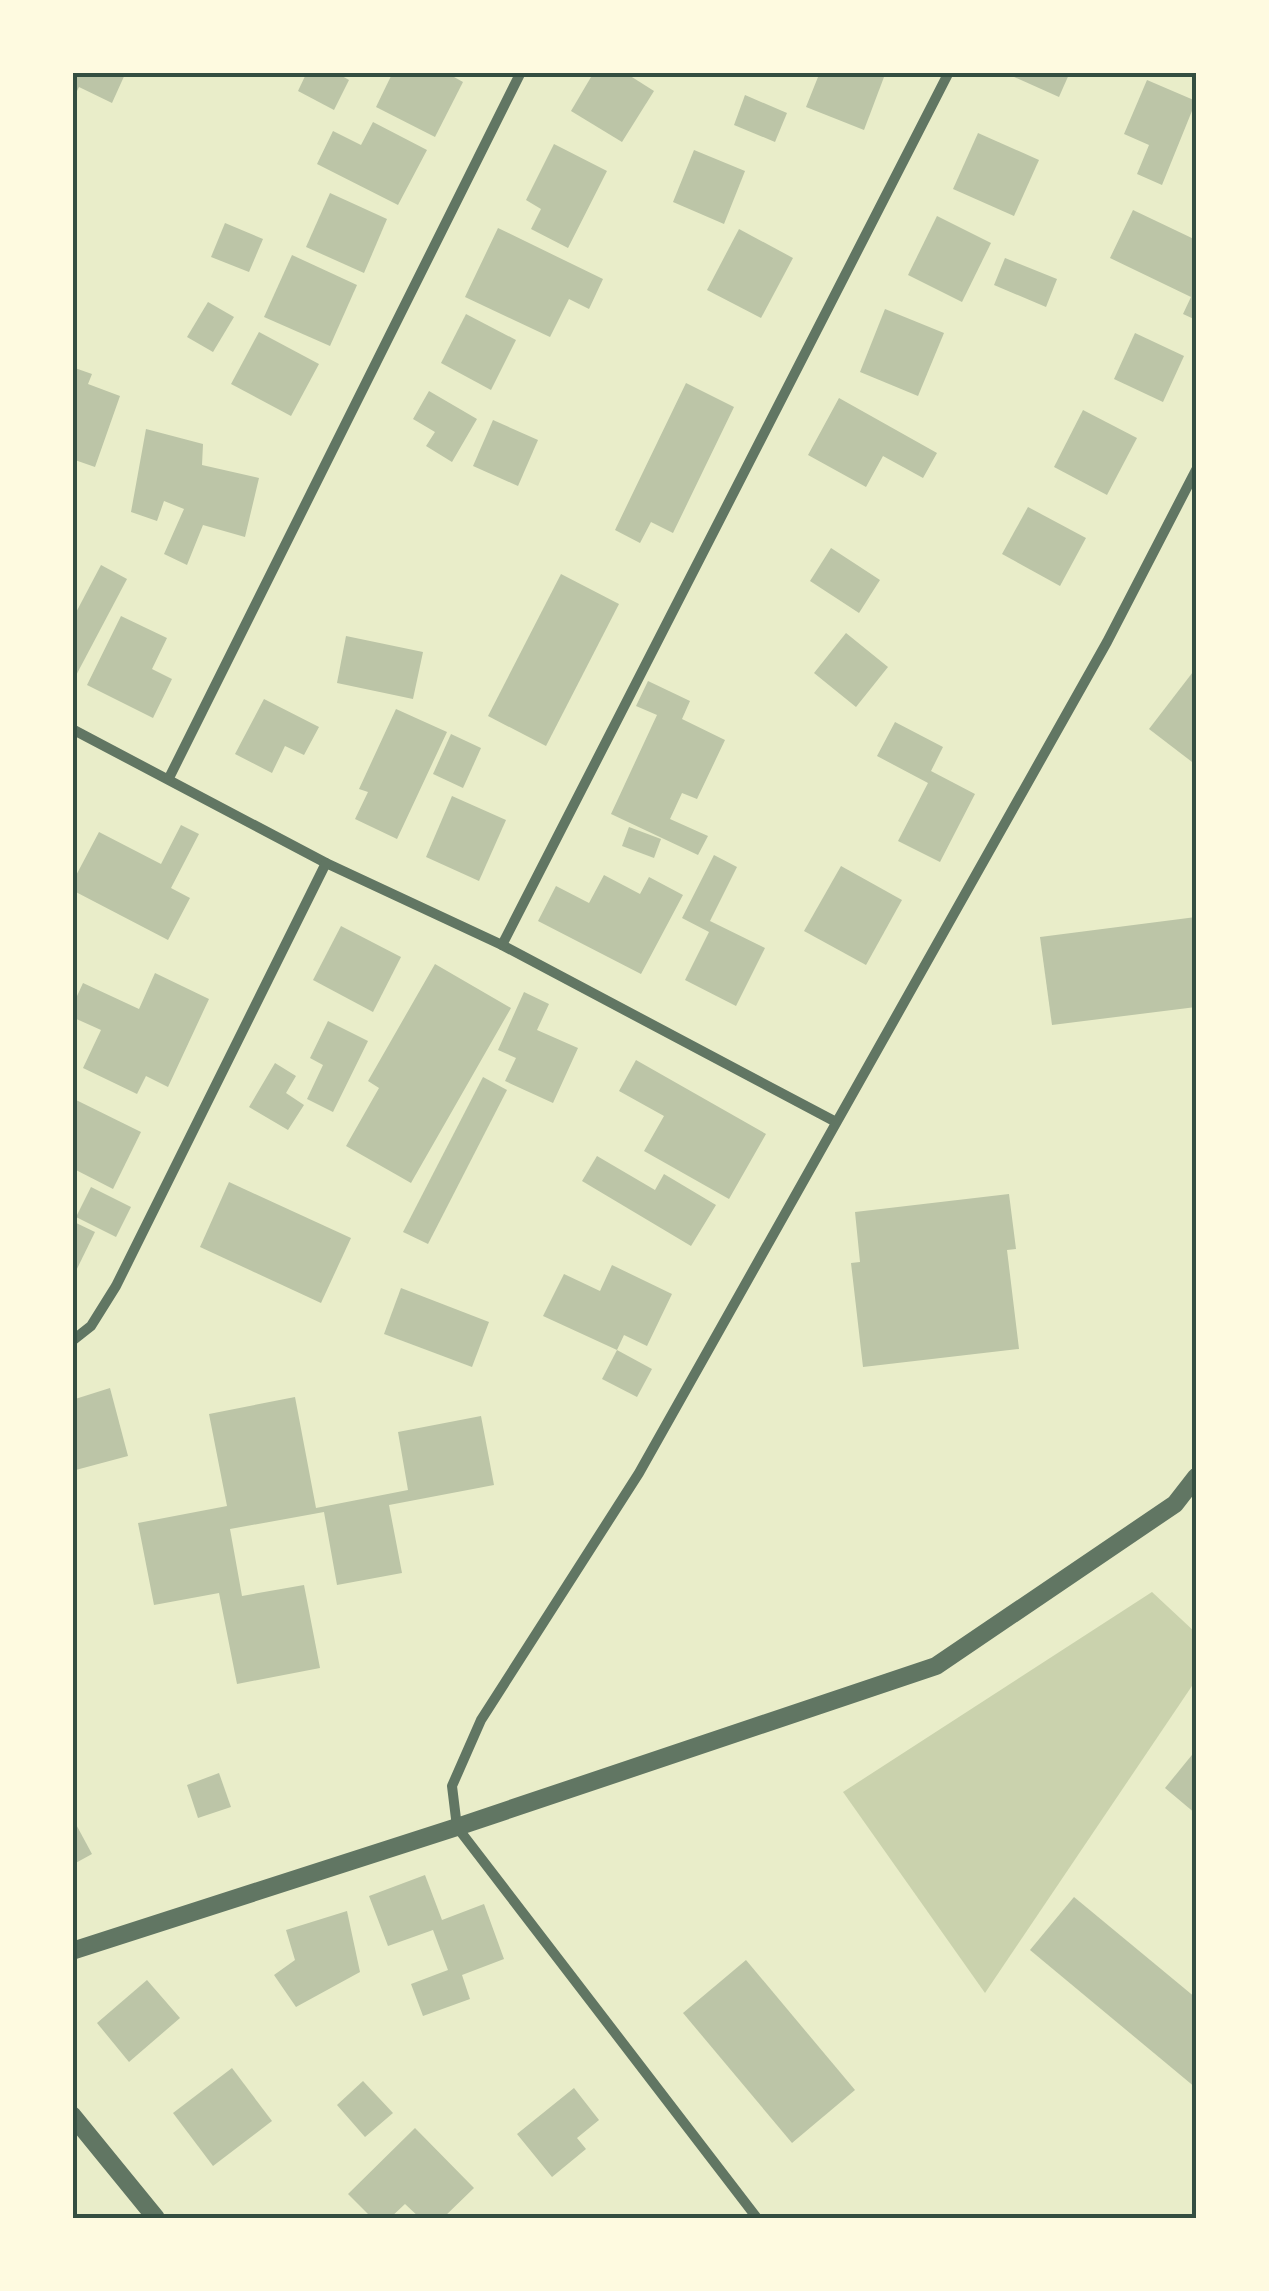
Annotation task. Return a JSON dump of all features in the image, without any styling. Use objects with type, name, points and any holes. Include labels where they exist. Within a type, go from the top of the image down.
[{"type":"street","points":[[168,778],[520,72]]},
{"type":"street","points":[[502,945],[950,72]]},
{"type":"street","points":[[756,2218],[457,1828],[452,1786],[481,1720],[639,1473],[1097,659],[1196,470]]},
{"type":"street","points":[[72,730],[326,863],[502,945],[836,1122]]},
{"type":"street","points":[[72,1341],[90,1326],[116,1286],[326,863]]},
{"type":"street","points":[[72,1951],[457,1828],[936,1666],[1175,1504],[1196,1477]]},
{"type":"street","points":[[72,2115],[156,2218]]},
{"type":"green space","points":[[1152,1592],[1196,1633],[1196,1680],[985,1993],[843,1792]]},
{"type":"building","points":[[72,72],[126,72],[112,103],[79,87],[72,101]]},
{"type":"building","points":[[307,72],[335,72],[349,80],[334,110],[298,91]]},
{"type":"building","points":[[393,72],[445,72],[463,82],[435,137],[376,107]]},
{"type":"building","points":[[594,72],[624,72],[654,91],[622,142],[571,111]]},
{"type":"building","points":[[820,72],[874,72],[884,77],[864,130],[806,107]]},
{"type":"building","points":[[1003,72],[1070,72],[1059,97]]},
{"type":"building","points":[[1147,80],[1196,101],[1162,185],[1137,174],[1149,145],[1124,134]]},
{"type":"building","points":[[745,95],[787,113],[775,142],[734,125]]},
{"type":"building","points":[[373,122],[427,150],[398,205],[317,164],[333,131],[361,145]]},
{"type":"building","points":[[978,133],[1039,160],[1014,216],[953,189]]},
{"type":"building","points":[[554,144],[607,171],[568,248],[531,229],[541,209],[526,200]]},
{"type":"building","points":[[694,150],[745,171],[724,224],[673,202]]},
{"type":"building","points":[[330,193],[387,219],[364,273],[306,247]]},
{"type":"building","points":[[1133,210],[1196,240],[1196,320],[1183,314],[1191,297],[1110,258]]},
{"type":"building","points":[[937,216],[991,243],[962,302],[908,275]]},
{"type":"building","points":[[225,223],[263,239],[249,272],[211,257]]},
{"type":"building","points":[[498,228],[603,279],[589,309],[569,299],[550,337],[465,297]]},
{"type":"building","points":[[739,229],[793,258],[761,318],[707,290]]},
{"type":"building","points":[[292,255],[357,285],[330,346],[264,317]]},
{"type":"building","points":[[1005,258],[1057,279],[1046,307],[994,285]]},
{"type":"building","points":[[208,302],[234,317],[213,352],[187,337]]},
{"type":"building","points":[[885,309],[944,333],[918,396],[860,372]]},
{"type":"building","points":[[466,314],[516,340],[491,390],[441,363]]},
{"type":"building","points":[[259,332],[319,364],[291,416],[231,384]]},
{"type":"building","points":[[1135,333],[1184,356],[1163,402],[1114,379]]},
{"type":"building","points":[[72,367],[92,374],[88,384],[120,396],[95,467],[72,459]]},
{"type":"building","points":[[686,383],[734,407],[673,533],[651,522],[640,543],[615,530]]},
{"type":"building","points":[[429,391],[477,419],[452,462],[426,446],[435,432],[413,419]]},
{"type":"building","points":[[839,398],[937,453],[923,478],[883,456],[866,487],[808,455]]},
{"type":"building","points":[[1083,410],[1137,438],[1107,495],[1054,467]]},
{"type":"building","points":[[493,420],[538,440],[518,486],[473,466]]},
{"type":"building","points":[[146,429],[203,444],[202,465],[259,478],[245,537],[203,525],[187,565],[164,554],[184,509],[164,501],[157,521],[131,512]]},
{"type":"building","points":[[1028,507],[1086,538],[1060,586],[1002,554]]},
{"type":"building","points":[[831,548],[880,580],[859,613],[810,581]]},
{"type":"building","points":[[101,565],[127,579],[72,683],[72,620]]},
{"type":"building","points":[[561,574],[619,604],[546,746],[488,716]]},
{"type":"building","points":[[121,616],[167,638],[152,669],[172,679],[153,718],[87,685]]},
{"type":"building","points":[[846,633],[888,667],[856,707],[814,673]]},
{"type":"building","points":[[346,636],[423,652],[413,699],[337,683]]},
{"type":"building","points":[[1196,668],[1196,765],[1149,729]]},
{"type":"building","points":[[648,681],[690,701],[682,719],[725,740],[697,799],[682,793],[670,819],[708,836],[698,855],[611,814],[657,715],[636,706]]},
{"type":"building","points":[[264,699],[319,727],[304,755],[285,746],[272,773],[235,754]]},
{"type":"building","points":[[396,709],[447,732],[397,839],[355,819],[368,792],[359,789]]},
{"type":"building","points":[[895,722],[943,747],[931,771],[975,794],[940,862],[898,841],[928,783],[877,756]]},
{"type":"building","points":[[451,734],[481,748],[463,788],[433,774]]},
{"type":"building","points":[[452,796],[506,820],[479,881],[426,857]]},
{"type":"building","points":[[181,825],[199,834],[171,888],[190,898],[168,940],[72,890],[99,832],[161,864]]},
{"type":"building","points":[[629,827],[661,839],[654,858],[622,846]]},
{"type":"building","points":[[714,855],[737,867],[710,921],[765,948],[736,1006],[685,980],[709,932],[682,918]]},
{"type":"building","points":[[841,866],[902,900],[866,965],[804,931]]},
{"type":"building","points":[[604,875],[640,894],[649,877],[683,895],[641,974],[538,921],[556,886],[589,903]]},
{"type":"building","points":[[1196,917],[1196,1007],[1052,1025],[1040,937]]},
{"type":"building","points":[[341,926],[401,957],[373,1012],[313,980]]},
{"type":"building","points":[[435,964],[511,1008],[411,1183],[346,1146],[379,1088],[368,1081]]},
{"type":"building","points":[[155,973],[209,999],[168,1087],[146,1076],[137,1094],[83,1068],[101,1030],[72,1017],[72,1007],[83,983],[139,1009]]},
{"type":"building","points":[[524,992],[549,1004],[537,1030],[578,1048],[553,1103],[505,1081],[516,1058],[498,1050]]},
{"type":"building","points":[[328,1021],[368,1041],[333,1112],[307,1099],[323,1065],[310,1058]]},
{"type":"building","points":[[636,1060],[766,1134],[729,1199],[644,1151],[664,1116],[619,1091]]},
{"type":"building","points":[[275,1063],[296,1076],[286,1093],[304,1105],[288,1130],[249,1107]]},
{"type":"building","points":[[483,1077],[507,1090],[428,1244],[403,1232]]},
{"type":"building","points":[[72,1098],[141,1132],[113,1189],[72,1168]]},
{"type":"building","points":[[597,1156],[655,1190],[664,1174],[716,1205],[691,1246],[582,1181]]},
{"type":"building","points":[[229,1182],[351,1238],[321,1303],[200,1247]]},
{"type":"building","points":[[91,1187],[131,1207],[116,1237],[76,1217]]},
{"type":"building","points":[[1009,1194],[1016,1249],[1007,1250],[1019,1349],[863,1367],[851,1263],[860,1262],[855,1212]]},
{"type":"building","points":[[72,1221],[95,1232],[72,1279]]},
{"type":"building","points":[[612,1265],[672,1294],[647,1346],[624,1335],[617,1350],[543,1316],[564,1274],[600,1291]]},
{"type":"building","points":[[401,1288],[489,1322],[472,1367],[384,1334]]},
{"type":"building","points":[[617,1350],[652,1369],[637,1397],[602,1379]]},
{"type":"building","points":[[110,1388],[128,1456],[72,1471],[72,1400]]},
{"type":"building","points":[[295,1397],[316,1508],[408,1490],[398,1432],[481,1416],[494,1485],[389,1505],[402,1573],[337,1585],[324,1512],[230,1529],[242,1596],[304,1585],[320,1668],[237,1684],[219,1593],[154,1605],[138,1523],[227,1506],[209,1414]]},
{"type":"building","points":[[1196,1750],[1196,1814],[1165,1788]]},
{"type":"building","points":[[219,1773],[231,1807],[198,1818],[187,1785]]},
{"type":"building","points":[[72,1817],[92,1854],[72,1865]]},
{"type":"building","points":[[425,1875],[442,1920],[484,1904],[504,1959],[462,1975],[470,1999],[423,2016],[411,1984],[448,1970],[433,1930],[388,1946],[369,1896]]},
{"type":"building","points":[[1074,1897],[1196,1998],[1196,2088],[1030,1950]]},
{"type":"building","points":[[347,1911],[360,1972],[296,2007],[274,1975],[295,1960],[286,1930]]},
{"type":"building","points":[[746,1960],[855,2090],[792,2143],[683,2013]]},
{"type":"building","points":[[147,1980],[180,2018],[129,2062],[97,2023]]},
{"type":"building","points":[[232,2068],[272,2121],[213,2166],[173,2113]]},
{"type":"building","points":[[363,2081],[393,2113],[365,2137],[337,2105]]},
{"type":"building","points":[[574,2088],[599,2120],[577,2138],[586,2149],[552,2177],[517,2134]]},
{"type":"building","points":[[415,2128],[474,2188],[443,2218],[420,2218],[405,2204],[390,2218],[372,2218],[348,2194]]}]
